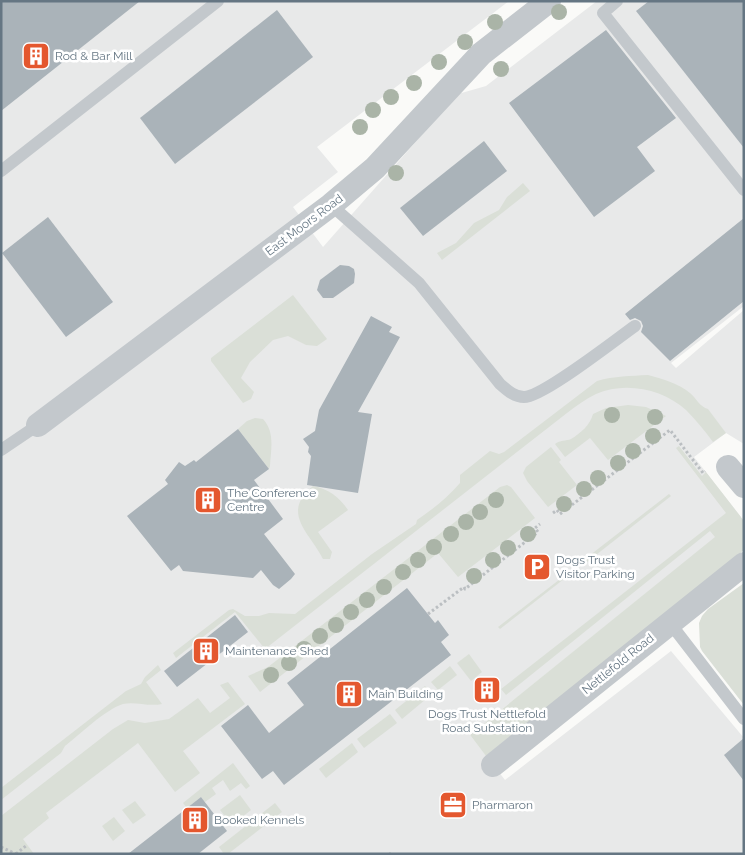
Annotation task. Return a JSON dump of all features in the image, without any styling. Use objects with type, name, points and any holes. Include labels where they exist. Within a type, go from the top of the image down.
[{"type":"street","name":"East Moors Road","points":[[38,425],[331,205],[374,168],[481,54],[549,1]]},
{"type":"street","points":[[728,467],[744,486]]},
{"type":"street","name":"Nettlefold Road","points":[[493,765],[744,564]]},
{"type":"lane","points":[[1,171],[218,1]]},
{"type":"lane","points":[[617,1],[603,13],[744,190]]},
{"type":"lane","points":[[331,205],[419,283],[500,384],[515,395],[523,397],[541,392],[635,326]]},
{"type":"lane","points":[[1,450],[38,425]]},
{"type":"lane","points":[[670,623],[744,719]]},
{"type":"path","points":[[553,513],[557,510],[560,514],[670,430],[703,473],[705,471]]},
{"type":"path","points":[[428,614],[464,586],[465,589],[538,532],[535,528],[540,524]]},
{"type":"path","points":[[1,847],[16,854],[26,845]]},
{"type":"shaded area","points":[[1,1],[509,1],[317,147],[338,172],[293,207],[323,247],[458,94],[486,86],[597,1],[744,1],[744,306],[671,363],[676,368],[744,310],[744,444],[726,433],[694,457],[741,517],[470,735],[505,780],[671,651],[744,738],[744,854],[1,854]]},
{"type":"shaded area","points":[[523,183],[530,191],[442,260],[437,253],[456,243],[474,223],[499,210],[507,197]]},
{"type":"shaded area","points":[[293,295],[327,339],[317,346],[306,345],[288,336],[273,340],[250,362],[241,378],[254,392],[251,399],[243,403],[211,361],[211,358]]},
{"type":"shaded area","points":[[648,375],[670,382],[692,395],[708,409],[726,433],[713,442],[686,410],[677,403],[655,392],[643,389],[619,388],[596,394],[567,413],[265,649],[235,612],[176,658],[173,653],[229,610],[233,609],[245,616],[259,616],[269,613],[295,614],[372,554],[416,524],[417,520],[440,503],[460,483],[460,475],[490,451],[499,454],[504,452],[597,381],[616,377]]},
{"type":"shaded area","points":[[628,405],[646,407],[666,416],[608,460],[590,438],[565,457],[555,444],[571,439],[578,434],[585,428],[593,414],[606,408]]},
{"type":"shaded area","points":[[255,418],[263,419],[271,435],[269,469],[238,429],[247,421]]},
{"type":"shaded area","points":[[679,446],[702,476],[706,472],[744,521],[744,550],[486,756],[470,735],[715,537],[710,531],[506,695],[501,689],[726,513],[676,448]]},
{"type":"shaded area","points":[[551,447],[561,460],[559,462],[577,485],[548,507],[527,481],[523,473],[526,467]]},
{"type":"shaded area","points":[[507,485],[511,487],[535,518],[458,577],[438,553],[260,692],[248,676],[268,667],[500,487]]},
{"type":"shaded area","points":[[313,486],[333,494],[348,510],[318,532],[332,552],[330,559],[323,559],[305,532],[298,514],[303,496]]},
{"type":"shaded area","points":[[669,494],[671,496],[587,562],[585,559]]},
{"type":"shaded area","points":[[577,566],[578,568],[500,629],[498,627]]},
{"type":"shaded area","points":[[744,583],[744,705],[702,651],[700,647],[699,623],[708,609]]},
{"type":"shaded area","points":[[469,654],[482,672],[471,681],[457,663]]},
{"type":"shaded area","points":[[158,665],[161,670],[146,682],[162,704],[128,703],[109,711],[65,746],[61,753],[1,800],[1,788],[126,691],[141,684],[145,677]]},
{"type":"shaded area","points":[[450,666],[457,675],[438,690],[431,682]]},
{"type":"shaded area","points":[[228,682],[245,704],[183,751],[200,773],[175,792],[138,743],[46,813],[49,818],[23,839],[34,854],[1,854],[1,816],[113,729],[128,720],[145,723],[169,719],[198,698],[210,713],[230,698],[220,685]]},
{"type":"shaded area","points":[[425,686],[432,694],[402,719],[395,710]]},
{"type":"shaded area","points":[[390,714],[397,723],[364,748],[357,739]]},
{"type":"shaded area","points":[[352,743],[358,752],[326,778],[319,769]]},
{"type":"shaded area","points":[[233,763],[250,786],[246,789],[241,783],[230,791],[223,780],[212,788],[216,794],[205,802],[201,797],[187,808],[183,803]]},
{"type":"shaded area","points":[[240,795],[251,810],[232,825],[220,810]]},
{"type":"shaded area","points":[[135,801],[146,815],[133,824],[122,810]]},
{"type":"shaded area","points":[[275,803],[282,812],[228,854],[224,854],[219,847]]},
{"type":"shaded area","points":[[114,817],[125,831],[113,841],[102,826]]},
{"type":"building","name":"Rod & Bar Mill","points":[[1,1],[140,1],[1,111]]},
{"type":"building","points":[[649,1],[744,1],[744,148],[636,11]]},
{"type":"building","points":[[277,10],[313,57],[175,164],[140,118]]},
{"type":"building","points":[[606,30],[676,118],[637,147],[655,171],[594,217],[509,103]]},
{"type":"building","points":[[484,141],[507,171],[423,236],[400,208]]},
{"type":"building","points":[[48,217],[113,302],[66,337],[2,253]]},
{"type":"building","points":[[744,218],[744,301],[670,361],[641,332],[643,326],[641,321],[635,318],[630,320],[625,314]]},
{"type":"building","points":[[340,265],[349,266],[354,269],[354,283],[333,298],[323,298],[317,290],[320,280]]},
{"type":"building","points":[[371,316],[392,327],[389,332],[400,337],[358,412],[372,414],[358,493],[307,485],[311,456],[308,452],[309,447],[303,439],[315,431],[319,410]]},
{"type":"building","name":"The Conference Centre","points":[[238,429],[269,469],[254,480],[283,519],[264,534],[295,574],[279,589],[273,585],[261,570],[253,578],[183,571],[179,565],[171,571],[127,516],[168,484],[165,480],[179,462],[185,466],[194,460],[196,462]]},
{"type":"building","name":"Main Building","points":[[407,588],[435,623],[438,620],[449,635],[441,642],[451,655],[284,785],[273,771],[262,779],[221,726],[248,705],[269,733],[304,705],[287,683]]},
{"type":"building","name":"Maintenance Shed","points":[[235,615],[248,632],[177,687],[164,671]]},
{"type":"building","points":[[744,738],[744,781],[724,755]]},
{"type":"building","name":"Booked Kennels","points":[[201,797],[227,831],[198,854],[128,854]]},
{"type":"place","name":"Rod & Bar Mill","points":[[36,56]]},
{"type":"place","name":"The Conference Centre","points":[[208,500]]},
{"type":"place","name":"Dogs Trust Visitor Parking","points":[[537,567]]},
{"type":"place","name":"Maintenance Shed","points":[[206,651]]},
{"type":"place","name":"Dogs Trust Nettlefold Road Substation","points":[[487,690]]},
{"type":"place","name":"Main Building","points":[[349,694]]},
{"type":"place","name":"Pharmaron","points":[[453,805]]},
{"type":"place","name":"Booked Kennels","points":[[195,820]]}]
